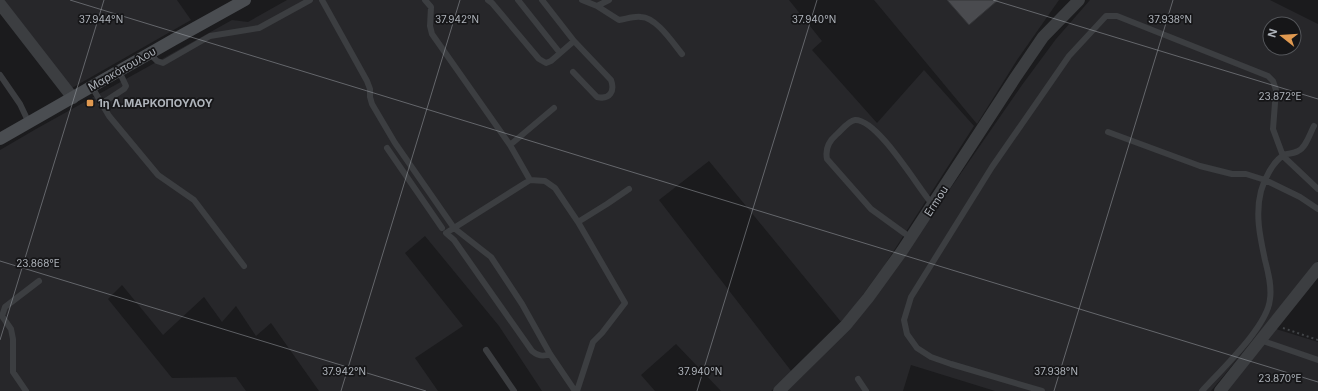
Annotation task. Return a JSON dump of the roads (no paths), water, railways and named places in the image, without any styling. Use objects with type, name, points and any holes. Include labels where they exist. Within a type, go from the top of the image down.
[{"type":"main road","name":"Μαρκόπουλου","points":[[0,139],[149,53],[245,0]]},
{"type":"street","name":"Ermou","points":[[778,391],[846,325],[868,298],[911,238],[1043,37],[1078,0]]},
{"type":"street","points":[[0,4],[72,98]]},
{"type":"street","points":[[1220,391],[1318,268]]},
{"type":"lane","points":[[149,53],[157,62],[163,63],[210,36],[259,28],[310,0]]},
{"type":"lane","points":[[322,0],[367,81],[370,89],[372,104],[395,143],[454,228],[491,257],[522,304],[550,354],[576,391]]},
{"type":"lane","points":[[425,0],[431,7],[430,26],[432,34],[510,145],[530,180]]},
{"type":"lane","points":[[488,0],[539,59],[546,63],[551,61],[574,41]]},
{"type":"lane","points":[[518,0],[560,53]]},
{"type":"lane","points":[[542,0],[574,41],[611,80],[613,90],[610,95],[602,98],[597,97],[573,72]]},
{"type":"lane","points":[[582,0],[597,6],[619,20],[640,16],[648,18],[655,23],[682,54]]},
{"type":"lane","points":[[597,6],[609,0]]},
{"type":"lane","points":[[1042,391],[931,357],[917,348],[907,334],[904,320],[911,297],[992,167],[1069,56],[1106,16],[1117,16],[1144,26],[1268,76],[1273,81],[1276,90],[1273,129],[1283,156],[1318,189]]},
{"type":"lane","points":[[192,29],[200,42]]},
{"type":"lane","points":[[101,104],[124,90],[126,86],[119,71]]},
{"type":"lane","points":[[0,75],[20,104],[29,123]]},
{"type":"lane","points":[[92,87],[109,116],[158,175],[194,200],[244,266]]},
{"type":"lane","points":[[510,145],[554,108]]},
{"type":"lane","points":[[911,238],[871,209],[827,159],[826,154],[830,141],[852,121],[857,120],[864,122],[892,148],[933,205]]},
{"type":"lane","points":[[1202,391],[1255,333],[1267,312],[1270,300],[1270,285],[1258,229],[1261,193],[1264,180],[1273,166],[1283,156],[1299,151],[1304,145],[1314,126]]},
{"type":"lane","points":[[1108,132],[1200,166],[1232,174],[1246,174],[1264,180],[1300,197],[1318,209]]},
{"type":"lane","points":[[387,148],[442,228]]},
{"type":"lane","points":[[409,181],[417,175]]},
{"type":"lane","points":[[550,354],[542,356],[532,351],[454,240],[446,233],[530,180],[545,181],[555,188],[578,222],[625,303],[602,333],[593,342],[576,391]]},
{"type":"lane","points":[[578,222],[628,189]]},
{"type":"lane","points":[[26,391],[13,372],[13,339],[11,329],[2,316],[5,307],[39,281]]},
{"type":"lane","points":[[1260,340],[1318,360]]},
{"type":"lane","points":[[486,350],[514,391]]},
{"type":"lane","points":[[858,379],[866,391]]},
{"type":"place","name":"1η Λ.ΜΑΡΚΟΠΟΥΛΟΥ","points":[[90,103]]}]
